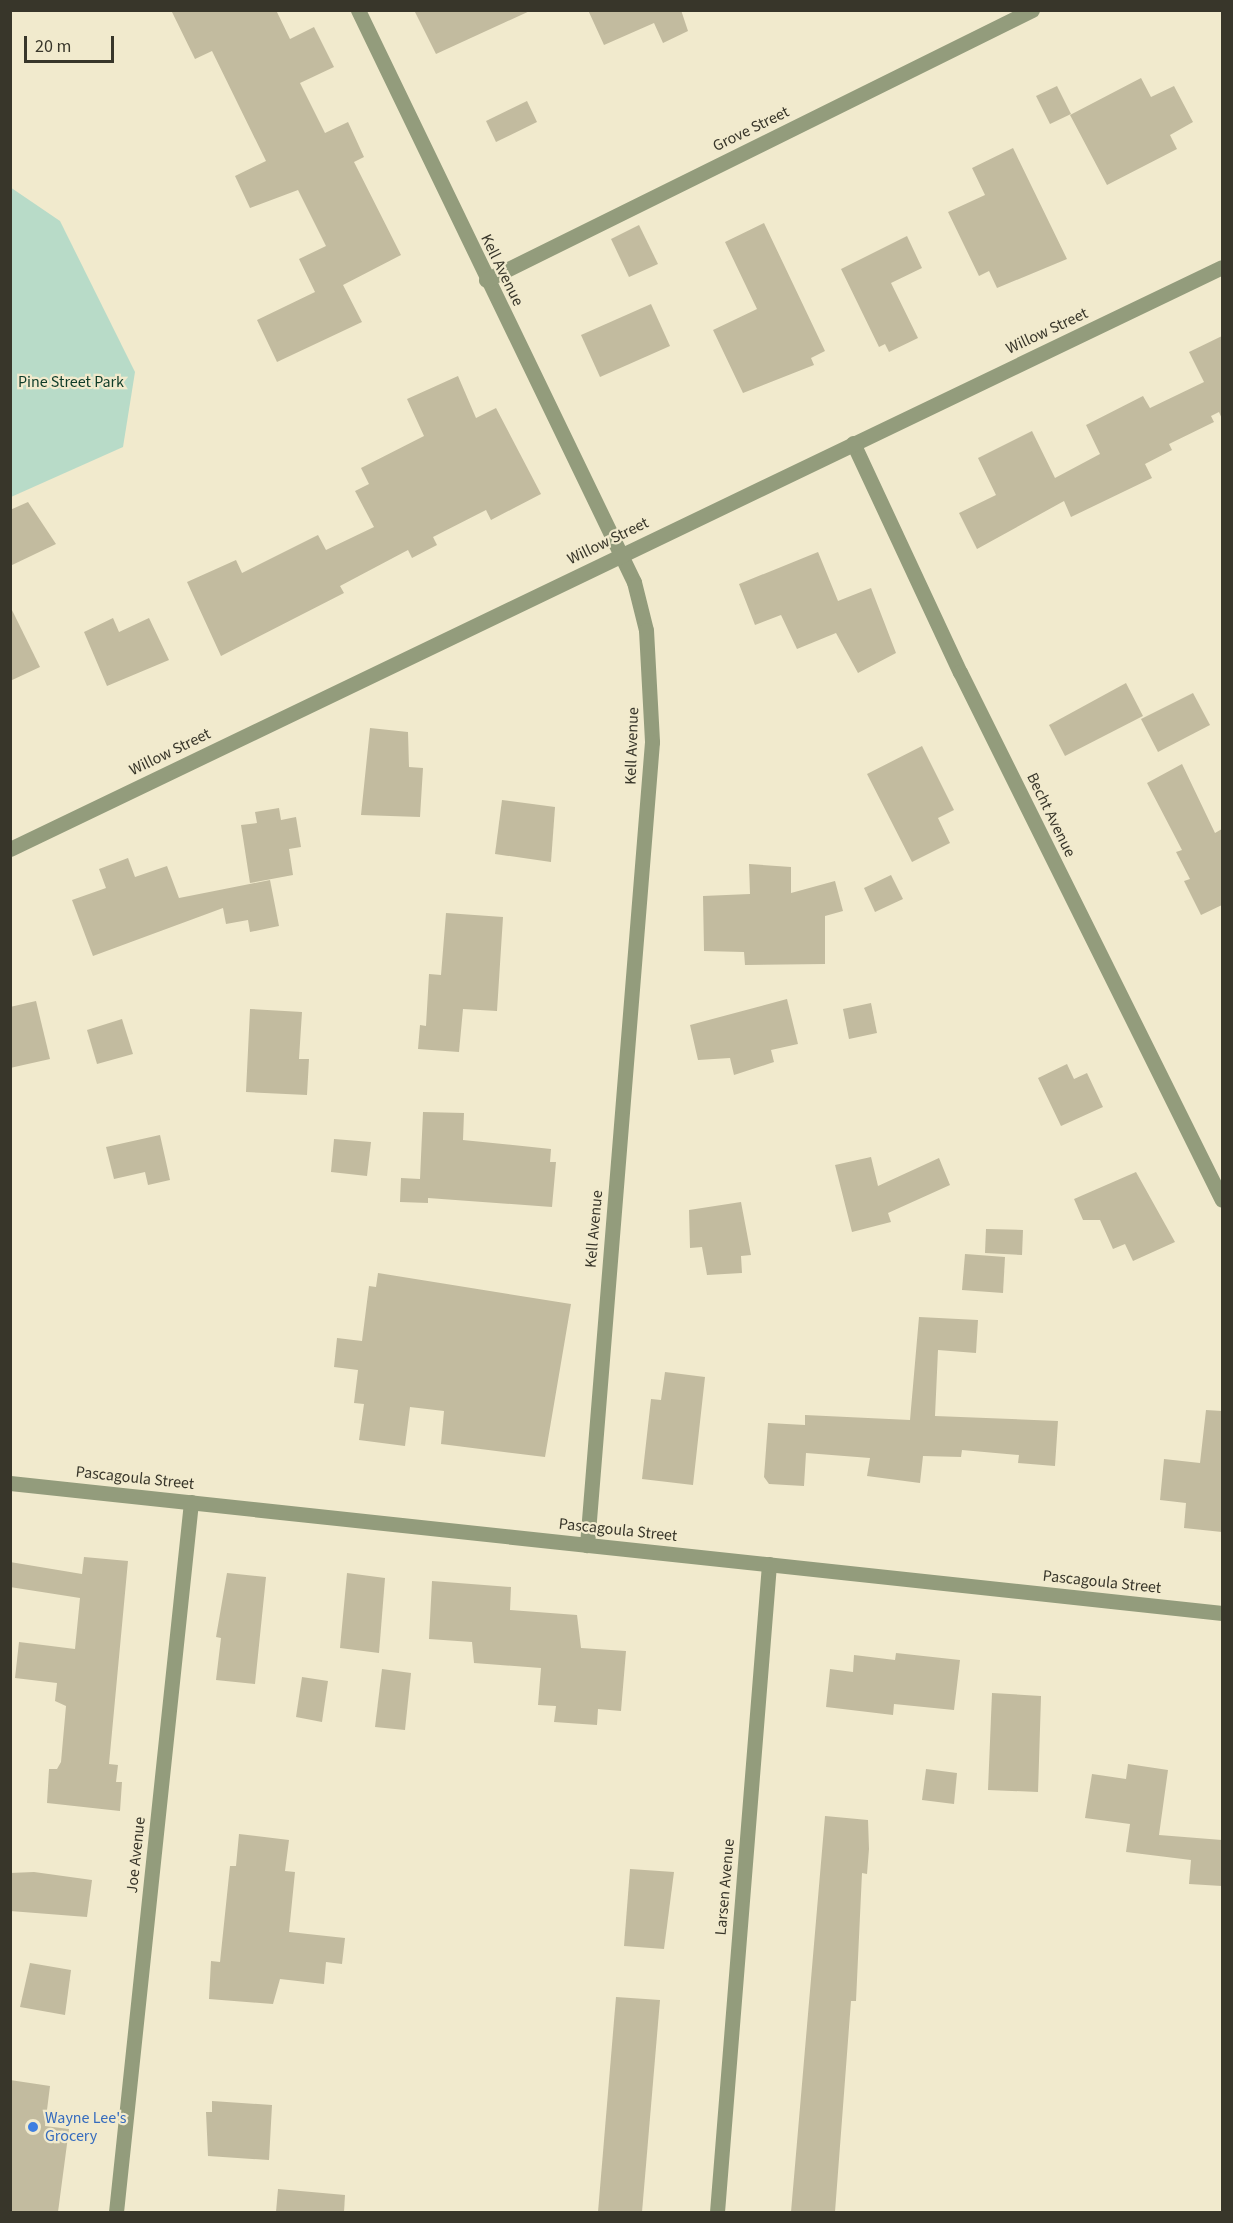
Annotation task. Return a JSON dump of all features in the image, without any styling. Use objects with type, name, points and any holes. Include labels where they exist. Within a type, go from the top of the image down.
[{"type":"street","name":"Grove Street","points":[[486,280],[1032,10]]},
{"type":"street","name":"Kell Avenue","points":[[361,12],[486,280],[634,582],[646,630],[652,742],[586,1545]]},
{"type":"street","name":"Willow Street","points":[[10,849],[1222,267]]},
{"type":"street","name":"Becht Avenue","points":[[854,443],[960,672],[1222,1200]]},
{"type":"street","name":"Pascagoula Street","points":[[10,1483],[1222,1613]]},
{"type":"street","name":"Joe Avenue","points":[[116,2212],[191,1502]]},
{"type":"street","name":"Larsen Avenue","points":[[717,2212],[769,1564]]},
{"type":"green space","name":"Pine Street Park","points":[[10,187],[60,221],[135,372],[123,447],[11,497]]},
{"type":"building","points":[[171,10],[276,10],[290,39],[314,27],[334,67],[300,83],[325,133],[348,122],[364,157],[354,162],[401,255],[343,285],[362,322],[277,362],[257,320],[315,292],[299,259],[326,246],[298,190],[250,208],[235,176],[266,161],[212,51],[195,59]]},
{"type":"building","points":[[414,10],[532,10],[436,54]]},
{"type":"building","points":[[588,10],[681,10],[688,31],[663,43],[654,23],[604,45]]},
{"type":"building","points":[[1141,78],[1151,97],[1174,86],[1193,122],[1170,135],[1177,149],[1107,185],[1070,115]]},
{"type":"building","points":[[1057,86],[1071,114],[1050,124],[1036,96]]},
{"type":"building","points":[[527,101],[537,122],[496,142],[486,121]]},
{"type":"building","points":[[1013,148],[1067,259],[997,288],[989,271],[979,276],[948,212],[985,195],[972,168]]},
{"type":"building","points":[[764,223],[825,351],[811,358],[814,365],[743,393],[713,330],[757,309],[725,242]]},
{"type":"building","points":[[639,225],[658,264],[629,277],[611,239]]},
{"type":"building","points":[[907,236],[922,268],[891,283],[918,338],[889,352],[885,344],[879,347],[841,269]]},
{"type":"building","points":[[651,304],[670,346],[600,377],[581,335]]},
{"type":"building","points":[[1222,336],[1222,419],[1219,412],[1211,416],[1214,422],[1169,444],[1172,450],[1145,464],[1152,478],[1071,517],[1064,501],[977,549],[959,513],[996,495],[978,458],[1032,431],[1055,478],[1100,454],[1086,425],[1143,396],[1150,408],[1204,382],[1189,352]]},
{"type":"building","points":[[458,376],[476,418],[496,408],[541,494],[491,520],[486,510],[433,537],[437,545],[412,558],[408,550],[340,586],[344,593],[221,656],[187,582],[236,560],[242,573],[318,535],[326,550],[374,527],[355,491],[369,484],[361,468],[424,436],[407,399]]},
{"type":"building","points":[[28,502],[56,544],[10,566],[10,510]]},
{"type":"building","points":[[818,552],[838,601],[871,588],[896,653],[858,673],[836,633],[797,649],[781,615],[755,625],[739,584]]},
{"type":"building","points":[[10,606],[40,667],[10,681]]},
{"type":"building","points":[[113,618],[119,632],[149,618],[169,660],[107,686],[84,632]]},
{"type":"building","points":[[1126,683],[1143,716],[1065,756],[1049,725]]},
{"type":"building","points":[[1193,693],[1210,725],[1158,752],[1141,719]]},
{"type":"building","points":[[370,728],[408,732],[409,767],[423,768],[420,817],[361,815]]},
{"type":"building","points":[[922,746],[954,810],[938,818],[950,843],[912,862],[867,774]]},
{"type":"building","points":[[1182,764],[1215,833],[1222,829],[1222,905],[1201,915],[1184,881],[1190,879],[1176,852],[1182,850],[1147,783]]},
{"type":"building","points":[[502,800],[555,807],[551,862],[495,854]]},
{"type":"building","points":[[279,808],[281,820],[296,817],[301,847],[289,849],[293,875],[250,883],[241,825],[257,823],[255,812]]},
{"type":"building","points":[[128,858],[135,877],[167,866],[179,898],[270,880],[279,926],[250,932],[248,920],[226,924],[223,908],[93,956],[72,900],[106,888],[99,869]]},
{"type":"building","points":[[749,864],[791,867],[791,893],[835,881],[843,911],[825,916],[825,964],[745,965],[744,952],[704,951],[703,896],[750,894]]},
{"type":"building","points":[[891,875],[903,899],[875,912],[864,888]]},
{"type":"building","points":[[446,913],[503,917],[497,1011],[463,1009],[459,1052],[418,1049],[420,1025],[426,1026],[429,974],[441,975]]},
{"type":"building","points":[[787,999],[798,1044],[771,1050],[774,1062],[734,1075],[730,1058],[698,1060],[690,1025]]},
{"type":"building","points":[[36,1001],[50,1059],[10,1068],[10,1007]]},
{"type":"building","points":[[871,1003],[877,1033],[849,1039],[843,1009]]},
{"type":"building","points":[[250,1009],[302,1012],[299,1059],[309,1059],[307,1095],[246,1092]]},
{"type":"building","points":[[122,1019],[133,1054],[97,1064],[87,1030]]},
{"type":"building","points":[[1067,1064],[1074,1079],[1087,1073],[1103,1107],[1061,1126],[1038,1078]]},
{"type":"building","points":[[423,1112],[464,1113],[463,1140],[551,1149],[550,1162],[556,1162],[552,1207],[428,1198],[428,1203],[400,1202],[401,1178],[420,1179]]},
{"type":"building","points":[[160,1135],[170,1180],[148,1185],[145,1172],[114,1179],[106,1147]]},
{"type":"building","points":[[334,1139],[371,1142],[367,1176],[331,1172]]},
{"type":"building","points":[[871,1157],[878,1186],[939,1158],[950,1185],[888,1213],[891,1222],[852,1232],[835,1165]]},
{"type":"building","points":[[1136,1172],[1175,1242],[1133,1261],[1125,1244],[1113,1249],[1100,1220],[1083,1220],[1074,1199]]},
{"type":"building","points":[[741,1202],[751,1255],[741,1256],[742,1273],[707,1275],[702,1247],[690,1248],[689,1210]]},
{"type":"building","points":[[986,1229],[1023,1230],[1022,1255],[985,1253]]},
{"type":"building","points":[[965,1254],[1005,1257],[1003,1293],[962,1290]]},
{"type":"building","points":[[378,1273],[571,1304],[545,1457],[441,1444],[444,1411],[410,1407],[405,1446],[359,1440],[364,1404],[354,1403],[358,1370],[334,1367],[337,1338],[362,1341],[369,1286],[376,1287]]},
{"type":"building","points":[[919,1317],[978,1320],[976,1353],[938,1350],[935,1416],[1058,1421],[1055,1466],[1018,1463],[1019,1455],[962,1450],[961,1457],[923,1456],[920,1483],[867,1476],[870,1458],[806,1453],[804,1486],[769,1484],[764,1477],[768,1423],[805,1425],[805,1415],[910,1420]]},
{"type":"building","points":[[665,1372],[705,1377],[693,1485],[642,1479],[651,1399],[661,1400]]},
{"type":"building","points":[[1206,1410],[1222,1411],[1222,1532],[1184,1528],[1186,1503],[1160,1500],[1164,1459],[1200,1463]]},
{"type":"building","points":[[84,1557],[128,1561],[109,1764],[118,1765],[116,1782],[122,1782],[120,1811],[47,1803],[49,1769],[57,1769],[61,1762],[66,1706],[55,1701],[57,1683],[15,1678],[19,1642],[75,1649],[80,1598],[10,1587],[10,1562],[82,1574]]},
{"type":"building","points":[[227,1573],[266,1577],[255,1684],[216,1680],[221,1638],[216,1637]]},
{"type":"building","points":[[347,1573],[385,1578],[379,1653],[340,1648]]},
{"type":"building","points":[[432,1581],[511,1587],[510,1610],[577,1615],[581,1648],[626,1651],[621,1711],[598,1709],[597,1725],[554,1722],[556,1706],[538,1705],[541,1668],[474,1663],[472,1642],[429,1639]]},
{"type":"building","points":[[896,1653],[960,1660],[954,1710],[894,1704],[893,1715],[826,1707],[830,1669],[853,1672],[854,1655],[895,1660]]},
{"type":"building","points":[[382,1669],[411,1673],[405,1730],[375,1727]]},
{"type":"building","points":[[302,1677],[328,1681],[322,1722],[296,1717]]},
{"type":"building","points":[[992,1693],[1041,1696],[1038,1792],[988,1790]]},
{"type":"building","points":[[1128,1764],[1168,1770],[1159,1835],[1222,1840],[1222,1886],[1189,1884],[1191,1860],[1126,1852],[1130,1824],[1085,1818],[1092,1774],[1126,1779]]},
{"type":"building","points":[[926,1769],[957,1773],[954,1804],[922,1800]]},
{"type":"building","points":[[825,1816],[868,1820],[867,1874],[862,1873],[856,2001],[851,2001],[835,2212],[791,2212]]},
{"type":"building","points":[[239,1834],[289,1840],[285,1871],[295,1872],[289,1932],[345,1938],[342,1964],[326,1962],[324,1984],[280,1979],[273,2004],[209,1999],[211,1961],[220,1962],[230,1866],[236,1866]]},
{"type":"building","points":[[630,1869],[674,1872],[664,1949],[624,1946]]},
{"type":"building","points":[[34,1872],[92,1880],[87,1917],[10,1911],[10,1873]]},
{"type":"building","points":[[30,1963],[71,1970],[65,2015],[20,2007]]},
{"type":"building","points":[[616,1997],[660,2000],[642,2212],[598,2212]]},
{"type":"building","name":"Wayne Lee's Grocery","points":[[10,2080],[50,2086],[45,2126],[69,2129],[58,2212],[10,2212]]},
{"type":"building","points":[[212,2101],[272,2105],[269,2160],[208,2156],[206,2112],[212,2112]]},
{"type":"building","points":[[278,2189],[345,2195],[344,2212],[276,2212]]},
{"type":"place","name":"Wayne Lee's Grocery","points":[[33,2127]]}]
